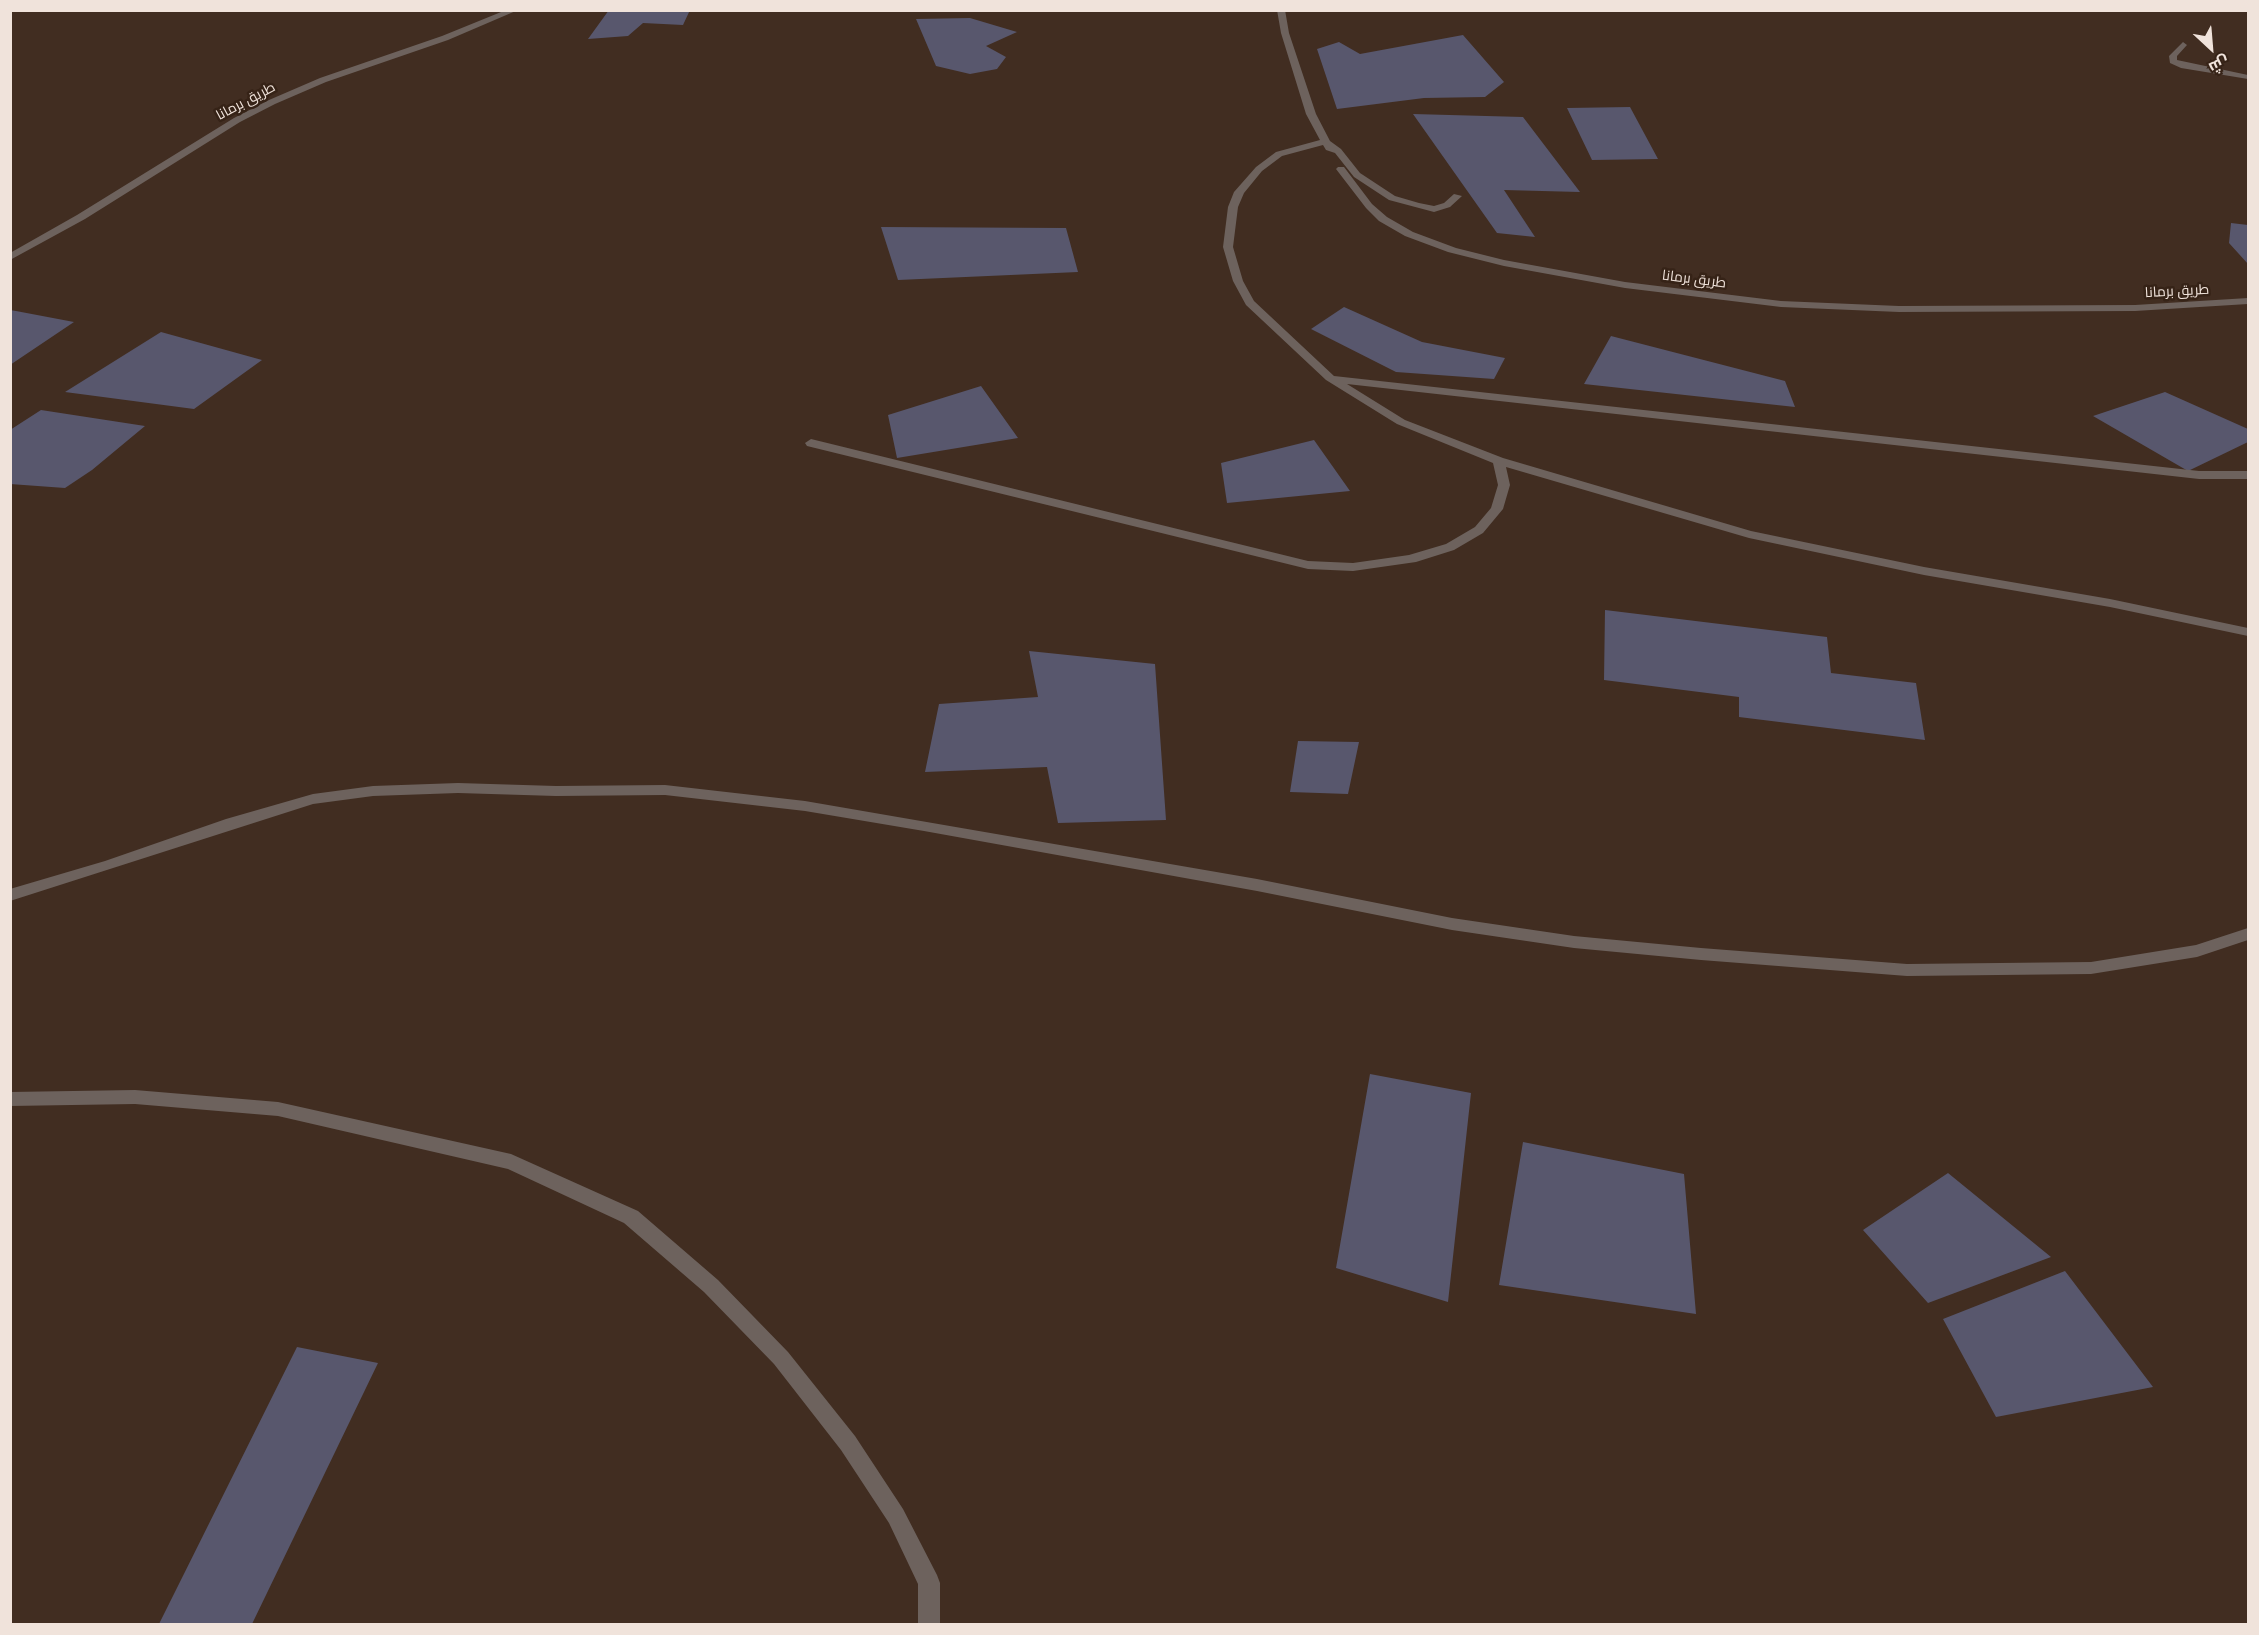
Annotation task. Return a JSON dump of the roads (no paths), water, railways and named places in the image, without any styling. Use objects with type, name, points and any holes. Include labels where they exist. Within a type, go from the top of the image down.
[{"type":"street","name":"طريق برمانا","points":[[10,257],[81,217],[237,120],[272,102],[323,80],[445,38],[514,10]]},
{"type":"street","name":"طريق برمانا","points":[[1281,10],[1285,33],[1311,114],[1344,174],[1369,206],[1383,219],[1409,234],[1452,250],[1504,263],[1625,285],[1781,304],[1899,309],[2136,308],[2248,301]]},
{"type":"street","points":[[2183,45],[2173,56],[2173,61],[2181,65],[2248,77]]},
{"type":"street","points":[[1457,196],[1447,205],[1434,209],[1392,198],[1357,175],[1338,151],[1325,142],[1279,154],[1259,169],[1239,192],[1232,215],[1228,247],[1238,280],[1250,303],[1330,378],[1401,422],[1499,461],[1749,534],[1924,571],[2110,603],[2248,632]]},
{"type":"street","points":[[1330,378],[2199,475],[2248,475]]},
{"type":"street","points":[[811,442],[1308,565],[1353,567],[1412,559],[1450,547],[1479,530],[1497,509],[1504,485],[1499,461]]},
{"type":"street","points":[[10,895],[314,798],[373,791],[458,788],[556,791],[666,790],[806,806],[924,826],[1257,885],[1452,924],[1574,942],[1701,954],[1907,970],[2091,969],[2197,951],[2248,934]]},
{"type":"street","points":[[10,1099],[135,1097],[278,1110],[376,1130],[511,1162],[632,1217],[711,1286],[781,1358],[848,1443],[896,1516],[929,1583],[929,1624]]}]
